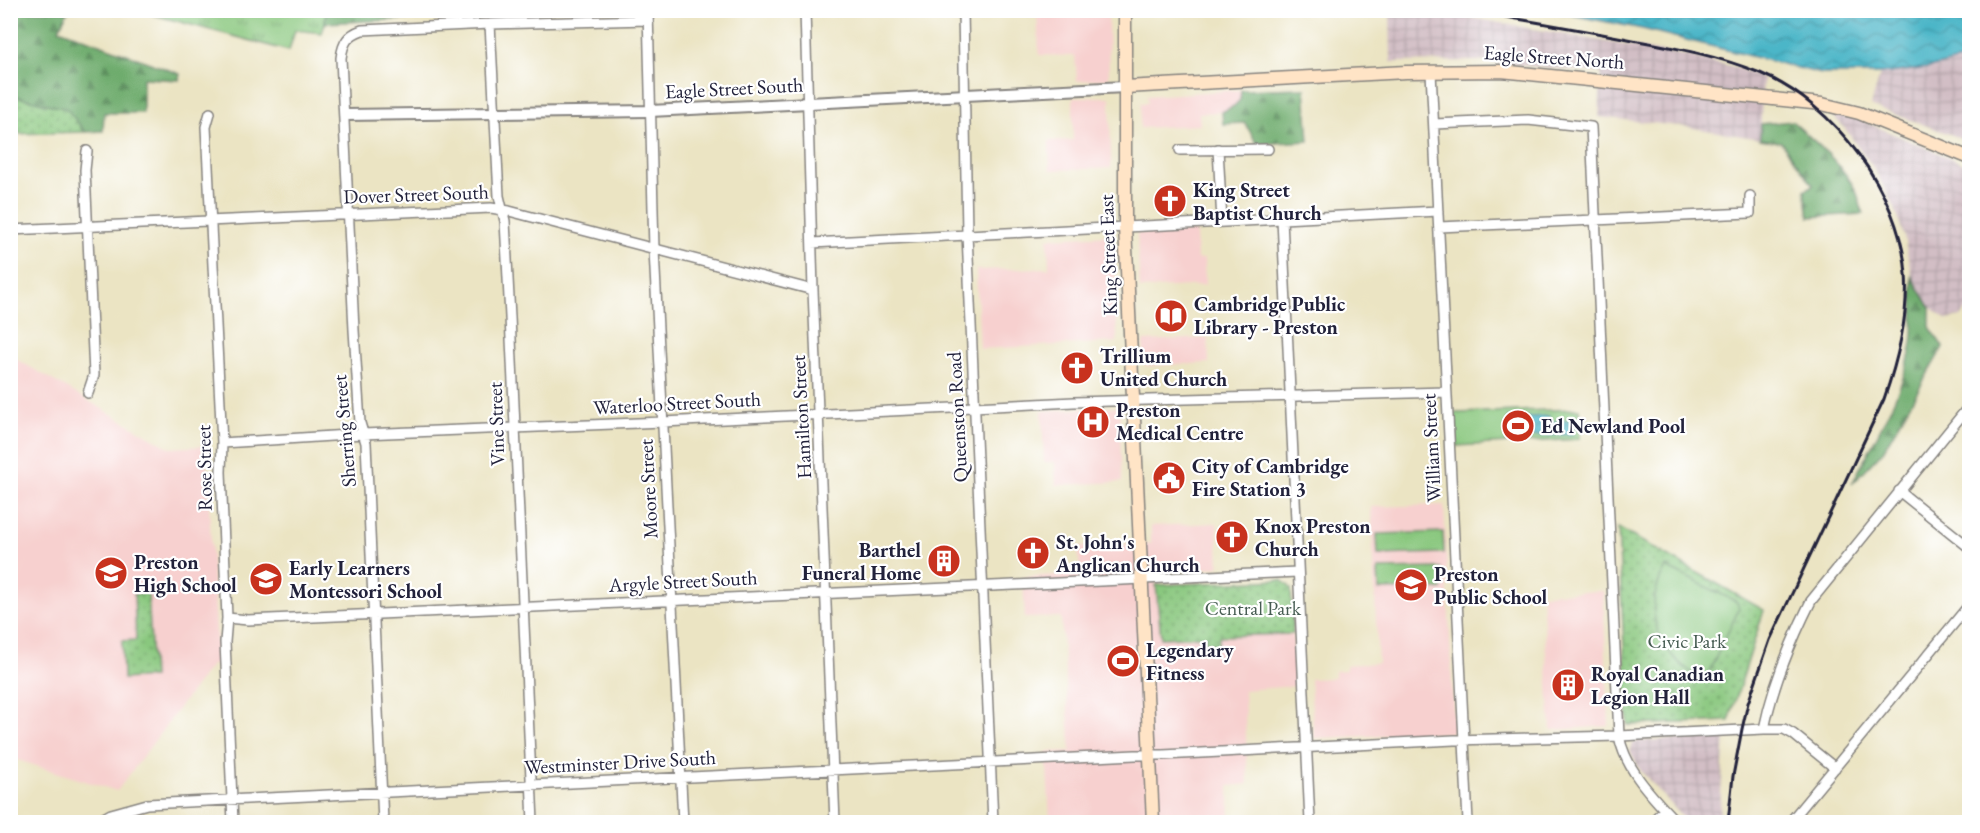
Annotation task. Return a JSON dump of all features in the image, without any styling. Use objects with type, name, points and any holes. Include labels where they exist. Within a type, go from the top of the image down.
[{"type":"main road","name":"King Street East","points":[[1125,10],[1125,227],[1153,822]]},
{"type":"main road","name":"Eagle Street North","points":[[1125,87],[1431,72],[1500,71],[1822,104],[1859,113],[1970,158]]},
{"type":"street","name":"Hamilton Street","points":[[805,10],[813,290],[835,822]]},
{"type":"street","name":"Queenston Road","points":[[963,10],[967,234],[993,822]]},
{"type":"street","points":[[490,24],[648,15]]},
{"type":"street","name":"Moore Street","points":[[648,15],[654,250],[683,822]]},
{"type":"street","name":"Sherring Street","points":[[383,822],[366,443],[360,423],[348,214],[342,47],[347,38],[362,30],[490,24]]},
{"type":"street","name":"Vine Street","points":[[490,24],[499,196],[505,221],[533,822]]},
{"type":"street","name":"William Street","points":[[1431,72],[1468,822]]},
{"type":"street","name":"Eagle Street South","points":[[345,115],[650,111],[1125,87]]},
{"type":"street","name":"Rose Street","points":[[210,113],[206,127],[222,443],[221,472],[227,618],[225,654],[233,822]]},
{"type":"street","points":[[1434,124],[1527,120],[1592,127],[1619,736],[1624,756],[1631,769],[1676,822]]},
{"type":"street","points":[[1218,149],[1222,222]]},
{"type":"street","points":[[1180,150],[1268,149]]},
{"type":"street","points":[[87,151],[85,170],[94,375],[88,393]]},
{"type":"street","points":[[1439,227],[1750,213],[1750,196]]},
{"type":"street","name":"Dover Street South","points":[[10,230],[491,208],[813,290]]},
{"type":"street","points":[[812,243],[1438,211]]},
{"type":"street","points":[[1282,219],[1310,822]]},
{"type":"street","name":"Waterloo Street South","points":[[222,443],[363,434],[975,407],[1446,392]]},
{"type":"street","points":[[1764,729],[1779,678],[1811,601],[1970,405]]},
{"type":"street","points":[[1899,491],[1970,548]]},
{"type":"street","name":"Argyle Street South","points":[[227,618],[248,620],[1298,572]]},
{"type":"street","points":[[1790,822],[1970,604]]},
{"type":"street","name":"Westminster Drive South","points":[[97,822],[111,814],[147,804],[232,799],[1306,747],[1764,729],[1784,729],[1835,768]]},
{"type":"street","points":[[1652,822],[1664,810]]},
{"type":"shaded area","points":[[1037,11],[1108,11],[1109,79],[1077,81],[1075,56],[1039,55]]},
{"type":"shaded area","points":[[1390,11],[1421,11],[1461,16],[1693,57],[1734,67],[1763,78],[1760,139],[1687,127],[1599,117],[1601,73],[1477,61],[1391,62]]},
{"type":"shaded area","points":[[1969,58],[1969,141],[1871,106],[1880,74],[1928,68]]},
{"type":"shaded area","points":[[1241,90],[1240,100],[1234,106],[1222,112],[1199,113],[1200,125],[1140,128],[1141,103],[1148,103],[1147,96]]},
{"type":"shaded area","points":[[1073,97],[1110,97],[1111,168],[1050,170],[1049,141],[1073,140]]},
{"type":"shaded area","points":[[1828,111],[1856,118],[1969,166],[1969,307],[1961,317],[1947,320],[1930,307],[1912,277],[1904,237],[1895,208],[1873,167],[1846,130]]},
{"type":"shaded area","points":[[1196,231],[1197,259],[1204,259],[1205,285],[1140,289],[1137,233]]},
{"type":"shaded area","points":[[1114,235],[1117,342],[980,349],[976,270],[1049,268],[1048,238]]},
{"type":"shaded area","points":[[1208,338],[1209,363],[1145,366],[1143,341]]},
{"type":"shaded area","name":"Preston High School","points":[[11,356],[170,448],[208,446],[207,468],[218,664],[212,664],[117,791],[11,758]]},
{"type":"shaded area","points":[[1119,407],[1122,482],[1056,485],[1055,462],[1044,462],[1042,411]]},
{"type":"shaded area","name":"Preston Public School","points":[[1444,505],[1454,730],[1449,733],[1314,738],[1310,679],[1335,678],[1335,671],[1346,670],[1346,665],[1378,663],[1371,507]]},
{"type":"shaded area","points":[[1217,523],[1219,567],[1155,572],[1161,638],[1293,634],[1296,686],[1244,690],[1248,784],[1229,786],[1230,822],[1045,822],[1050,821],[1046,752],[1071,751],[1061,617],[1025,618],[1023,577],[1080,574],[1078,547],[1151,544],[1151,526]]},
{"type":"shaded area","points":[[1603,591],[1609,726],[1551,730],[1542,594]]},
{"type":"shaded area","points":[[1725,737],[1719,822],[1687,822],[1640,770],[1630,751],[1633,743],[1639,741]]},
{"type":"green space","points":[[10,11],[68,11],[59,29],[180,74],[179,80],[143,78],[143,113],[104,113],[103,131],[85,132],[66,109],[11,95]]},
{"type":"green space","points":[[139,11],[326,11],[322,33],[295,30],[289,51]]},
{"type":"green space","points":[[326,11],[437,11],[438,18],[325,23]]},
{"type":"green space","points":[[1305,88],[1309,141],[1257,144],[1245,123],[1223,124],[1222,112],[1240,100],[1241,90]]},
{"type":"green space","points":[[10,95],[67,109],[85,132],[11,134]]},
{"type":"green space","points":[[1792,121],[1843,171],[1856,191],[1863,214],[1809,217],[1805,190],[1813,185],[1781,142],[1760,139],[1761,124]]},
{"type":"green space","points":[[1912,277],[1930,307],[1930,327],[1943,347],[1883,451],[1852,484],[1898,392],[1905,372],[1913,334]]},
{"type":"green space","name":"Ed Newland Pool","points":[[1579,409],[1580,439],[1457,446],[1455,413]]},
{"type":"green space","name":"Civic Park","points":[[1618,528],[1764,610],[1729,721],[1628,725]]},
{"type":"green space","points":[[1443,532],[1444,553],[1378,555],[1377,534]]},
{"type":"green space","points":[[1666,567],[1737,602],[1739,609],[1705,680],[1676,660],[1658,632],[1654,601],[1658,584]]},
{"type":"green space","points":[[1441,568],[1442,589],[1379,590],[1378,569]]},
{"type":"green space","name":"Central Park","points":[[1281,580],[1291,589],[1293,634],[1219,636],[1218,647],[1213,643],[1204,642],[1205,637],[1208,636],[1161,638],[1156,585]]},
{"type":"green space","points":[[148,593],[153,677],[123,679],[122,641],[136,640],[134,594]]},
{"type":"water","points":[[1552,11],[1969,11],[1969,58],[1928,68],[1880,74],[1822,74],[1643,29]]},
{"type":"water","points":[[1549,416],[1550,422],[1572,420],[1573,434],[1509,438],[1508,418]]},
{"type":"railway","points":[[1467,10],[1697,53],[1745,67],[1788,87],[1814,106],[1838,129],[1859,155],[1877,183],[1891,213],[1901,243],[1906,274],[1906,306],[1894,368],[1884,399],[1770,640],[1748,703],[1733,776],[1728,822]]},
{"type":"place","name":"King Street Baptist Church","points":[[1170,201]]},
{"type":"place","name":"Cambridge Public Library - Preston","points":[[1171,316]]},
{"type":"place","name":"Trillium United Church","points":[[1077,368]]},
{"type":"place","name":"Preston Medical Centre","points":[[1093,422]]},
{"type":"place","name":"Ed Newland Pool","points":[[1518,426]]},
{"type":"place","name":"City of Cambridge Fire Station 3","points":[[1169,478]]},
{"type":"place","name":"Knox Preston Church","points":[[1232,537]]},
{"type":"place","name":"St. John's Anglican Church","points":[[1033,553]]},
{"type":"place","name":"Barthel Funeral Home","points":[[944,561]]},
{"type":"place","name":"Preston High School","points":[[111,573]]},
{"type":"place","name":"Early Learners Montessori School","points":[[266,579]]},
{"type":"place","name":"Preston Public School","points":[[1411,585]]},
{"type":"place","name":"Legendary Fitness","points":[[1123,661]]},
{"type":"place","name":"Royal Canadian Legion Hall","points":[[1568,685]]}]
